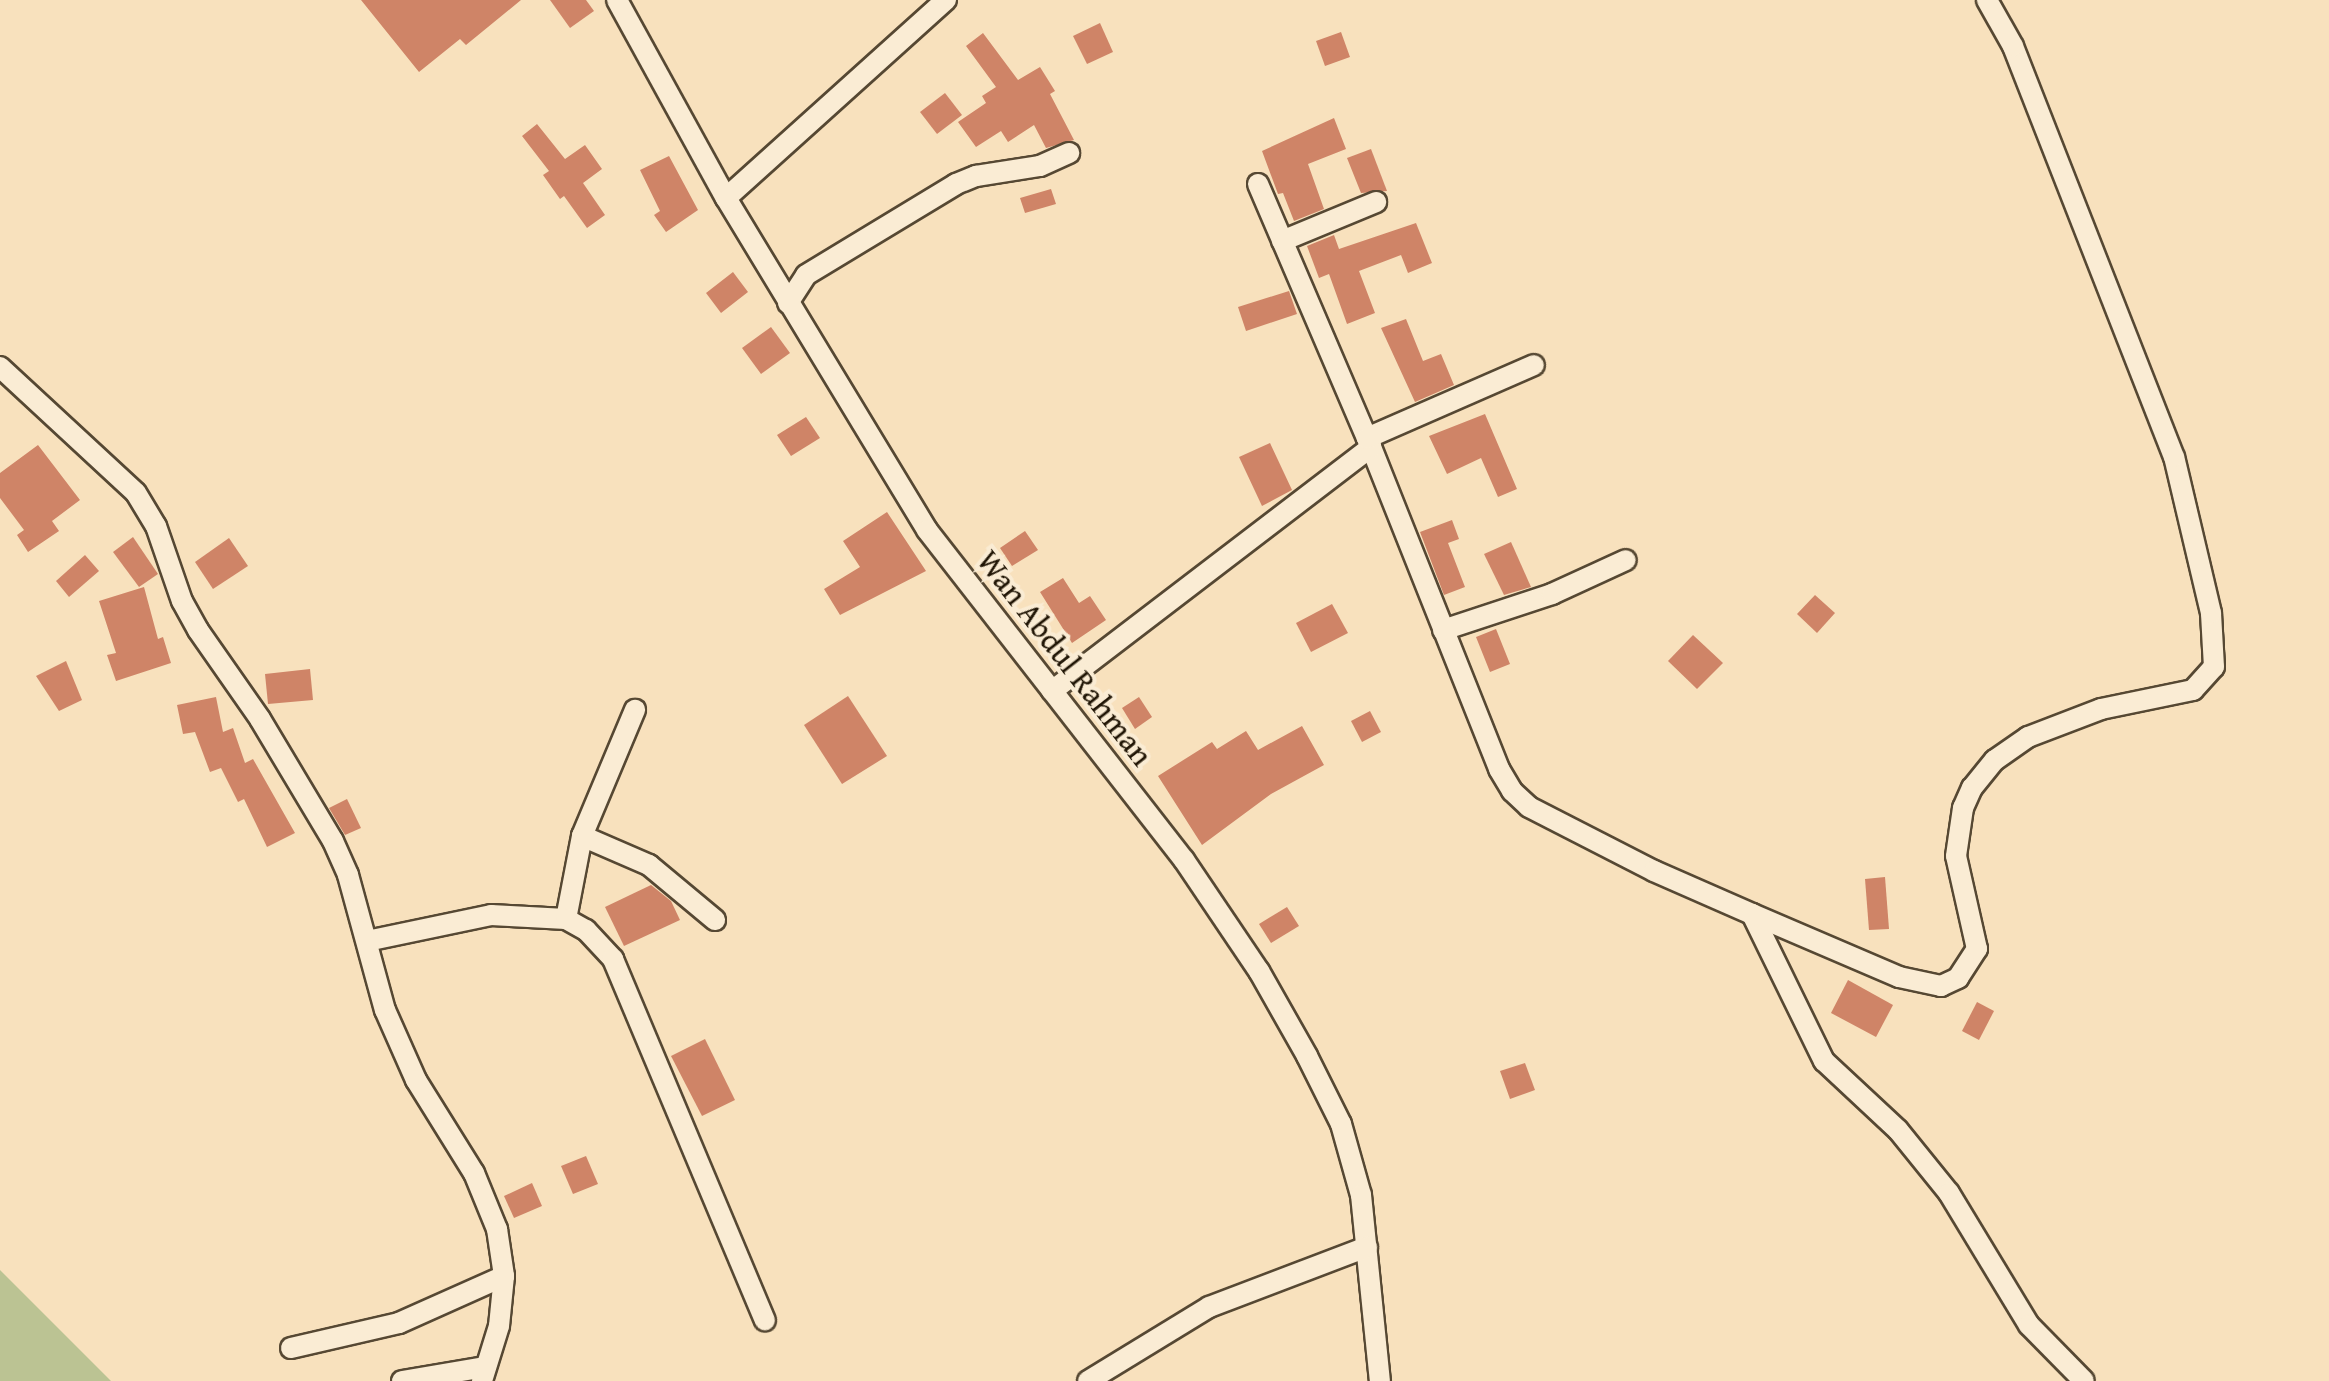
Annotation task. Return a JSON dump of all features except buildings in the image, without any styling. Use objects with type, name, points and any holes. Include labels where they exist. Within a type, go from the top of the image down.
[{"type":"street","name":"Wan Abdul Rahman","points":[[617,0],[726,198],[927,530],[1184,860],[1268,988],[1340,1124],[1361,1195],[1380,1381]]},
{"type":"street","points":[[726,198],[946,0]]},
{"type":"street","points":[[1258,184],[1369,442],[1499,770],[1529,808],[1654,871],[1752,914],[1899,977],[1941,986],[1958,978],[1977,950],[1956,856],[1964,808],[1984,774],[2028,737],[2101,709],[2193,690],[2214,667],[2211,613],[2174,457],[2096,269],[2013,46],[1988,0]]},
{"type":"street","points":[[788,303],[806,275],[956,184],[976,176],[1040,166],[1069,153]]},
{"type":"street","points":[[1282,241],[1376,202]]},
{"type":"street","points":[[1052,691],[1369,442],[1534,365]]},
{"type":"street","points":[[0,367],[136,493],[156,526],[182,601],[198,630],[260,720],[333,841],[367,941],[379,996],[416,1080],[474,1172],[497,1230],[504,1276],[499,1326],[484,1374],[402,1381]]},
{"type":"street","points":[[1443,630],[1552,594],[1626,560]]},
{"type":"street","points":[[566,918],[582,836],[635,710]]},
{"type":"street","points":[[582,836],[648,864],[715,920]]},
{"type":"street","points":[[1752,914],[1824,1061],[1898,1130],[1949,1192],[2030,1325],[2084,1381]]},
{"type":"street","points":[[367,941],[491,915],[566,918],[586,930],[612,959],[765,1320]]},
{"type":"street","points":[[1088,1381],[1209,1307],[1366,1247]]},
{"type":"street","points":[[291,1348],[399,1322],[504,1276]]},
{"type":"green space","points":[[0,1270],[111,1381],[0,1381]]}]
